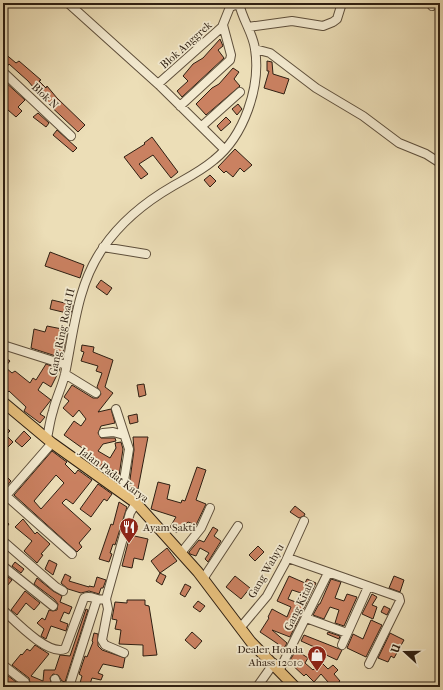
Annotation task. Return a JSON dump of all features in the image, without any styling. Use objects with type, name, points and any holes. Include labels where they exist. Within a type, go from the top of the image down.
[{"type":"main road","name":"Jalan Padat Karya","points":[[3,402],[49,440],[136,503],[203,579],[260,651],[277,666],[295,687]]},
{"type":"street","points":[[68,3],[158,84],[224,149]]},
{"type":"street","points":[[248,27],[292,21],[326,25],[337,19],[342,3]]},
{"type":"street","name":"Blok Anggrek","points":[[158,84],[223,25],[230,7],[240,5]]},
{"type":"street","name":"Gang Ring Road II","points":[[49,440],[53,411],[65,374],[70,337],[83,287],[103,247],[126,221],[172,186],[191,176],[215,160],[238,129],[252,101],[256,77],[255,49],[240,5]]},
{"type":"street","points":[[180,106],[230,60],[231,55],[223,25]]},
{"type":"street","points":[[255,49],[270,53],[316,88],[363,116],[399,143],[426,154],[440,163]]},
{"type":"street","name":"Blok N","points":[[3,72],[71,136]]},
{"type":"street","points":[[202,126],[240,92]]},
{"type":"street","points":[[103,247],[146,254]]},
{"type":"street","points":[[3,345],[66,366]]},
{"type":"street","points":[[65,374],[96,393]]},
{"type":"street","points":[[116,409],[129,449],[122,493]]},
{"type":"street","points":[[103,433],[114,432],[124,435]]},
{"type":"street","points":[[49,440],[5,496],[72,554]]},
{"type":"street","points":[[69,687],[102,599],[130,513],[136,503]]},
{"type":"street","points":[[181,553],[201,528],[210,508]]},
{"type":"street","name":"Gang Wahyu","points":[[241,627],[263,601],[288,558],[304,522]]},
{"type":"street","points":[[203,579],[238,526]]},
{"type":"street","points":[[3,541],[56,587],[63,591]]},
{"type":"street","points":[[288,558],[368,587],[393,594],[400,599],[369,664]]},
{"type":"street","points":[[3,566],[53,606]]},
{"type":"street","name":"Gang Kitab","points":[[257,687],[277,666],[306,618],[328,573]]},
{"type":"street","points":[[342,645],[368,587]]},
{"type":"street","points":[[3,610],[36,640],[63,650],[67,647],[84,598],[87,596],[102,599],[108,609],[102,640],[105,645],[124,652]]},
{"type":"street","points":[[306,618],[348,633]]},
{"type":"street","points":[[3,665],[25,682],[26,687]]},
{"type":"street","points":[[55,679],[58,687]]},
{"type":"building","points":[[220,39],[223,46],[218,50],[224,58],[182,97],[177,91],[188,81],[183,76],[193,64],[203,58]]},
{"type":"building","points":[[3,52],[16,63],[19,61],[41,80],[39,81],[46,88],[47,86],[57,98],[85,125],[78,132],[45,101],[28,81],[9,64],[6,68],[3,67]]},
{"type":"building","points":[[267,61],[272,62],[273,74],[289,79],[284,94],[264,88],[269,71],[267,71]]},
{"type":"building","points":[[233,68],[239,72],[234,79],[240,86],[206,115],[196,104],[212,88],[219,84]]},
{"type":"building","points":[[3,80],[25,100],[18,107],[22,111],[16,117],[3,107]]},
{"type":"building","points":[[238,104],[242,109],[237,115],[232,109]]},
{"type":"building","points":[[38,113],[49,123],[46,127],[33,117]]},
{"type":"building","points":[[226,117],[231,122],[221,131],[217,126]]},
{"type":"building","points":[[57,130],[77,148],[73,152],[53,135]]},
{"type":"building","points":[[152,137],[178,172],[171,178],[153,155],[139,164],[148,174],[141,179],[124,157],[145,144],[144,143]]},
{"type":"building","points":[[235,149],[252,165],[244,172],[240,168],[233,177],[226,171],[224,173],[218,167]]},
{"type":"building","points":[[210,175],[216,181],[210,187],[204,180]]},
{"type":"building","points":[[50,252],[84,265],[80,278],[45,266]]},
{"type":"building","points":[[101,280],[112,288],[107,295],[96,287]]},
{"type":"building","points":[[52,300],[73,305],[71,314],[50,309]]},
{"type":"building","points":[[47,326],[68,329],[62,358],[31,348],[34,329],[45,332]]},
{"type":"building","points":[[82,345],[94,347],[93,352],[113,360],[105,387],[113,393],[98,412],[111,409],[115,423],[101,426],[98,433],[101,438],[115,438],[116,441],[103,444],[98,451],[110,458],[116,448],[115,443],[121,442],[123,449],[119,476],[114,475],[115,472],[102,464],[100,468],[92,462],[93,459],[83,452],[85,450],[64,435],[74,421],[81,426],[86,419],[79,410],[73,417],[63,408],[69,401],[64,397],[72,385],[93,398],[98,398],[101,394],[97,387],[102,373],[96,371],[98,366],[81,361],[84,352],[81,351]]},
{"type":"building","points":[[3,356],[10,361],[5,367],[12,373],[15,371],[30,383],[33,378],[36,380],[46,364],[60,369],[51,387],[43,382],[38,390],[51,400],[40,414],[45,417],[40,423],[24,411],[26,407],[9,391],[6,394],[3,392]]},
{"type":"building","points":[[144,384],[146,395],[139,397],[137,385]]},
{"type":"building","points":[[137,414],[138,422],[130,424],[128,416]]},
{"type":"building","points":[[3,424],[10,431],[6,435],[13,442],[3,452]]},
{"type":"building","points":[[24,431],[31,438],[22,447],[15,441]]},
{"type":"building","points":[[133,437],[148,437],[138,489],[129,487],[134,450]]},
{"type":"building","points":[[52,451],[67,462],[65,464],[75,474],[78,470],[92,480],[73,504],[66,499],[62,503],[91,529],[79,543],[82,547],[77,552],[14,495]],"holes":[[[56,475],[64,483],[41,509],[34,501]]]},
{"type":"building","points":[[197,467],[206,470],[196,500],[206,504],[196,525],[188,522],[176,533],[170,527],[176,517],[151,509],[158,482],[170,485],[167,499],[181,503],[182,500],[185,501]]},
{"type":"building","points":[[3,473],[11,481],[5,488],[3,488]]},
{"type":"building","points":[[98,484],[112,494],[107,501],[104,499],[91,517],[80,509]]},
{"type":"building","points":[[119,502],[127,507],[115,545],[113,544],[110,553],[112,554],[109,562],[99,559],[111,524],[113,525]]},
{"type":"building","points":[[295,506],[305,514],[304,516],[299,518],[290,512]]},
{"type":"building","points":[[3,519],[9,524],[3,532]]},
{"type":"building","points":[[23,519],[35,534],[37,532],[50,544],[41,554],[43,555],[37,563],[24,551],[32,541],[15,527]]},
{"type":"building","points":[[213,527],[218,530],[214,536],[221,541],[208,562],[205,559],[209,553],[200,548],[196,556],[190,554],[189,552],[199,540],[204,542]]},
{"type":"building","points":[[130,535],[148,539],[143,560],[134,558],[132,568],[122,566]]},
{"type":"building","points":[[258,546],[264,552],[255,561],[249,555]]},
{"type":"building","points":[[167,548],[177,561],[160,573],[151,561]]},
{"type":"building","points":[[49,560],[57,564],[53,575],[45,569]]},
{"type":"building","points":[[15,562],[24,569],[21,573],[12,566]]},
{"type":"building","points":[[160,573],[166,576],[162,585],[156,581]]},
{"type":"building","points":[[4,574],[12,580],[7,586],[3,582]]},
{"type":"building","points":[[65,574],[71,577],[69,581],[89,587],[94,587],[97,577],[106,580],[99,594],[89,591],[81,593],[68,589],[61,583]]},
{"type":"building","points":[[235,576],[250,588],[241,599],[226,587]]},
{"type":"building","points":[[289,576],[305,583],[307,579],[316,583],[290,637],[272,630],[287,643],[281,654],[275,652],[278,644],[260,632],[269,618],[268,617],[272,609],[287,617],[291,607],[277,601]],"holes":[[[292,590],[301,593],[298,603],[288,599]]]},
{"type":"building","points":[[394,576],[404,580],[400,592],[389,588]]},
{"type":"building","points":[[37,578],[53,591],[62,596],[60,602],[72,607],[69,614],[64,612],[60,621],[68,624],[66,631],[51,626],[46,639],[41,636],[44,629],[37,623],[42,618],[45,620],[49,610],[57,610],[58,604],[54,599],[34,584]]},
{"type":"building","points":[[331,579],[341,582],[335,598],[344,601],[347,594],[357,597],[344,626],[335,623],[339,610],[330,607],[324,619],[313,615],[320,604]]},
{"type":"building","points":[[185,584],[191,587],[185,597],[180,594]]},
{"type":"building","points":[[25,591],[40,603],[34,610],[26,603],[17,615],[11,610]]},
{"type":"building","points":[[372,594],[377,597],[372,605],[377,607],[373,619],[362,614]]},
{"type":"building","points":[[127,600],[145,600],[145,605],[149,606],[157,655],[143,656],[143,645],[119,644],[121,630],[115,629],[117,620],[112,619],[115,602],[127,603]]},
{"type":"building","points":[[198,601],[205,606],[200,612],[193,607]]},
{"type":"building","points":[[384,606],[390,609],[387,615],[381,612]]},
{"type":"building","points":[[86,609],[88,610],[65,682],[62,681],[58,675],[53,674],[50,678],[52,687],[31,687],[29,678],[12,665],[21,654],[22,655],[27,649],[30,651],[35,645],[49,654],[31,676],[43,681],[44,670],[55,670],[60,655],[70,656]]},
{"type":"building","points":[[371,620],[382,625],[366,657],[347,648],[353,634],[363,639]]},
{"type":"building","points":[[192,632],[202,641],[195,649],[185,640]]},
{"type":"building","points":[[328,632],[340,636],[339,639],[327,634]]},
{"type":"building","points":[[94,633],[98,634],[98,646],[102,650],[125,658],[123,668],[103,664],[98,673],[103,675],[101,680],[92,678],[89,687],[80,683],[82,676],[79,674],[85,656],[87,657],[93,642]]},
{"type":"building","points":[[390,633],[404,640],[394,658],[391,656],[388,662],[378,658]]},
{"type":"building","points":[[304,635],[342,650],[337,660],[324,654],[321,650],[301,641]]},
{"type":"building","points":[[296,650],[308,658],[305,663],[313,670],[321,662],[328,669],[333,665],[338,670],[334,674],[340,681],[333,687],[323,687],[328,682],[321,674],[314,682],[306,674],[304,676],[289,662]]},
{"type":"building","points":[[3,672],[20,685],[20,687],[3,687]]},
{"type":"place","name":"Ayam Sakti","points":[[129,544]]},
{"type":"place","name":"Dealer Honda Ahass 12010","points":[[317,672]]}]
